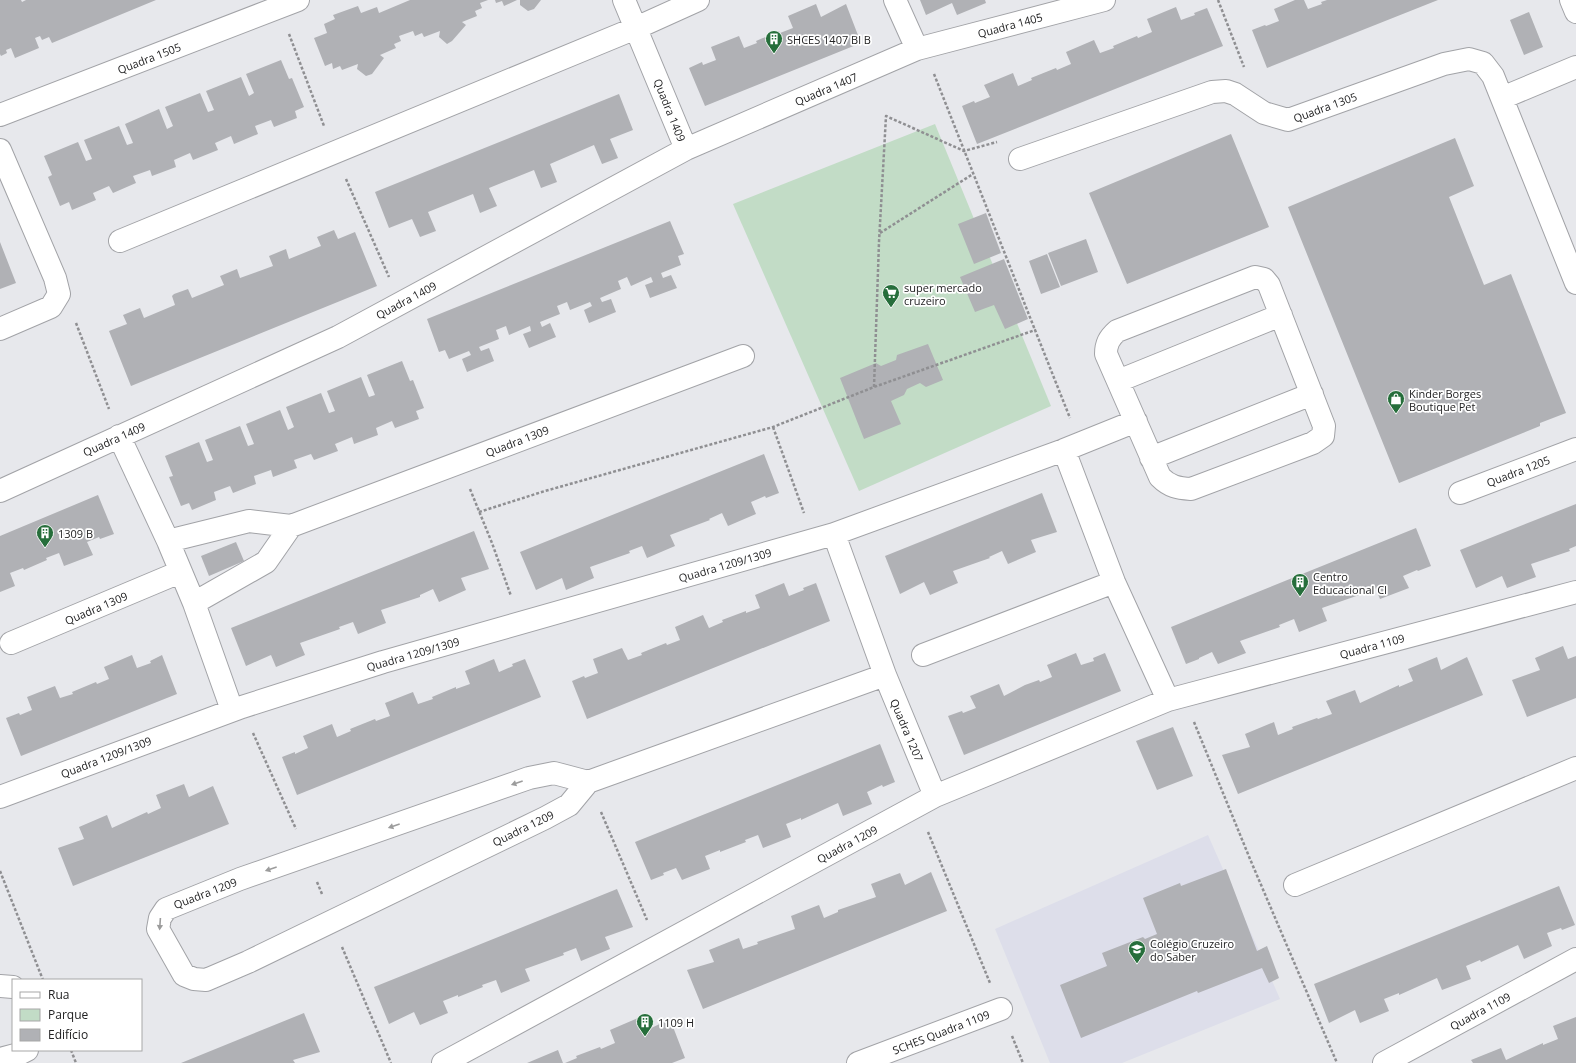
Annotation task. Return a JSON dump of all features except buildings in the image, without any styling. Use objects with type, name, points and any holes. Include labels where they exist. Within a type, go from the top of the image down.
[{"type":"street","name":"Quadra 1505","points":[[0,115],[298,0]]},
{"type":"street","name":"Quadra 1409","points":[[0,490],[338,337],[686,149],[624,0]]},
{"type":"street","points":[[120,241],[636,28],[698,0]]},
{"type":"street","points":[[895,0],[920,48]]},
{"type":"street","name":"Quadra 1405","points":[[920,48],[1104,0]]},
{"type":"street","points":[[1571,0],[1576,12]]},
{"type":"street","name":"Quadra 1407","points":[[686,149],[920,48]]},
{"type":"street","name":"Quadra 1305","points":[[1020,159],[1212,92],[1226,91],[1235,94],[1264,113],[1288,120],[1444,64],[1469,59],[1483,64],[1493,76],[1576,283]]},
{"type":"street","points":[[1502,98],[1576,67]]},
{"type":"street","points":[[0,150],[55,278],[59,294],[50,307],[36,315],[0,329]]},
{"type":"street","points":[[1255,276],[1264,279],[1269,285],[1324,426],[1323,436],[1303,448],[1191,489],[1167,485],[1160,478],[1118,381],[1106,354],[1106,346],[1110,337],[1117,331],[1255,276]]},
{"type":"street","points":[[1118,381],[1281,315]]},
{"type":"street","name":"Quadra 1309","points":[[168,542],[249,521],[290,526],[743,356]]},
{"type":"street","points":[[1151,458],[1312,394]]},
{"type":"street","points":[[834,534],[1136,421]]},
{"type":"street","points":[[119,436],[168,542],[194,603],[232,710]]},
{"type":"street","points":[[926,801],[1176,698],[1114,582],[1072,446]]},
{"type":"street","name":"Quadra 1205","points":[[1460,493],[1576,449]]},
{"type":"street","points":[[194,603],[266,562],[290,526]]},
{"type":"street","name":"Quadra 1209/1309","points":[[0,797],[232,710],[383,662],[834,534]]},
{"type":"street","name":"Quadra 1207","points":[[834,534],[885,675],[926,801]]},
{"type":"street","name":"Quadra 1309","points":[[11,643],[180,572]]},
{"type":"street","points":[[923,655],[1114,582]]},
{"type":"street","name":"Quadra 1109","points":[[1176,698],[1576,592]]},
{"type":"street","points":[[588,782],[885,675]]},
{"type":"street","points":[[1295,884],[1576,768]]},
{"type":"street","name":"Quadra 1209","points":[[554,773],[588,782],[569,805],[545,818],[248,962],[206,980],[194,979],[184,975],[158,929],[160,918],[166,909],[240,879],[529,778],[554,773]]},
{"type":"street","name":"Quadra 1209","points":[[443,1063],[926,801]]},
{"type":"street","name":"Quadra 1109","points":[[1384,1063],[1576,959]]},
{"type":"street","points":[[0,986],[12,986]]},
{"type":"street","name":"SCHES Quadra 1109","points":[[858,1063],[1001,1009]]},
{"type":"street","points":[[0,1059],[25,1051]]},
{"type":"path","points":[[1218,0],[1246,71]]},
{"type":"path","points":[[920,48],[964,151],[1035,330],[1072,446]]},
{"type":"path","points":[[874,387],[886,116],[964,151],[1002,141],[1020,159]]},
{"type":"path","points":[[880,234],[973,174]]},
{"type":"path","points":[[479,512],[545,491],[773,427],[874,387],[1035,330]]},
{"type":"path","points":[[773,427],[813,539]]},
{"type":"path","points":[[459,463],[479,512],[520,623]]},
{"type":"path","points":[[1176,698],[1250,859],[1336,1063]]},
{"type":"path","points":[[588,782],[658,946]]},
{"type":"path","points":[[926,801],[1001,1009],[1023,1063]]},
{"type":"path","points":[[0,871],[43,979]]},
{"type":"path","points":[[71,1051],[76,1063]]},
{"type":"shaded area","name":"Colégio Cruzeiro do Saber","points":[[1208,835],[1280,999],[1122,1063],[1050,1063],[995,929]]},
{"type":"green space","points":[[935,124],[1051,406],[859,491],[733,204]]},
{"type":"place","name":"SHCES 1407 Bl B","points":[[774,54]]},
{"type":"place","name":"super mercado cruzeiro","points":[[891,308]]},
{"type":"place","name":"Kinder Borges Boutique Pet","points":[[1396,414]]},
{"type":"place","name":"1309 B","points":[[45,548]]},
{"type":"place","name":"Centro Educacional CI","points":[[1300,597]]},
{"type":"place","name":"Colégio Cruzeiro do Saber","points":[[1137,964]]},
{"type":"place","name":"1109 H","points":[[645,1037]]}]
